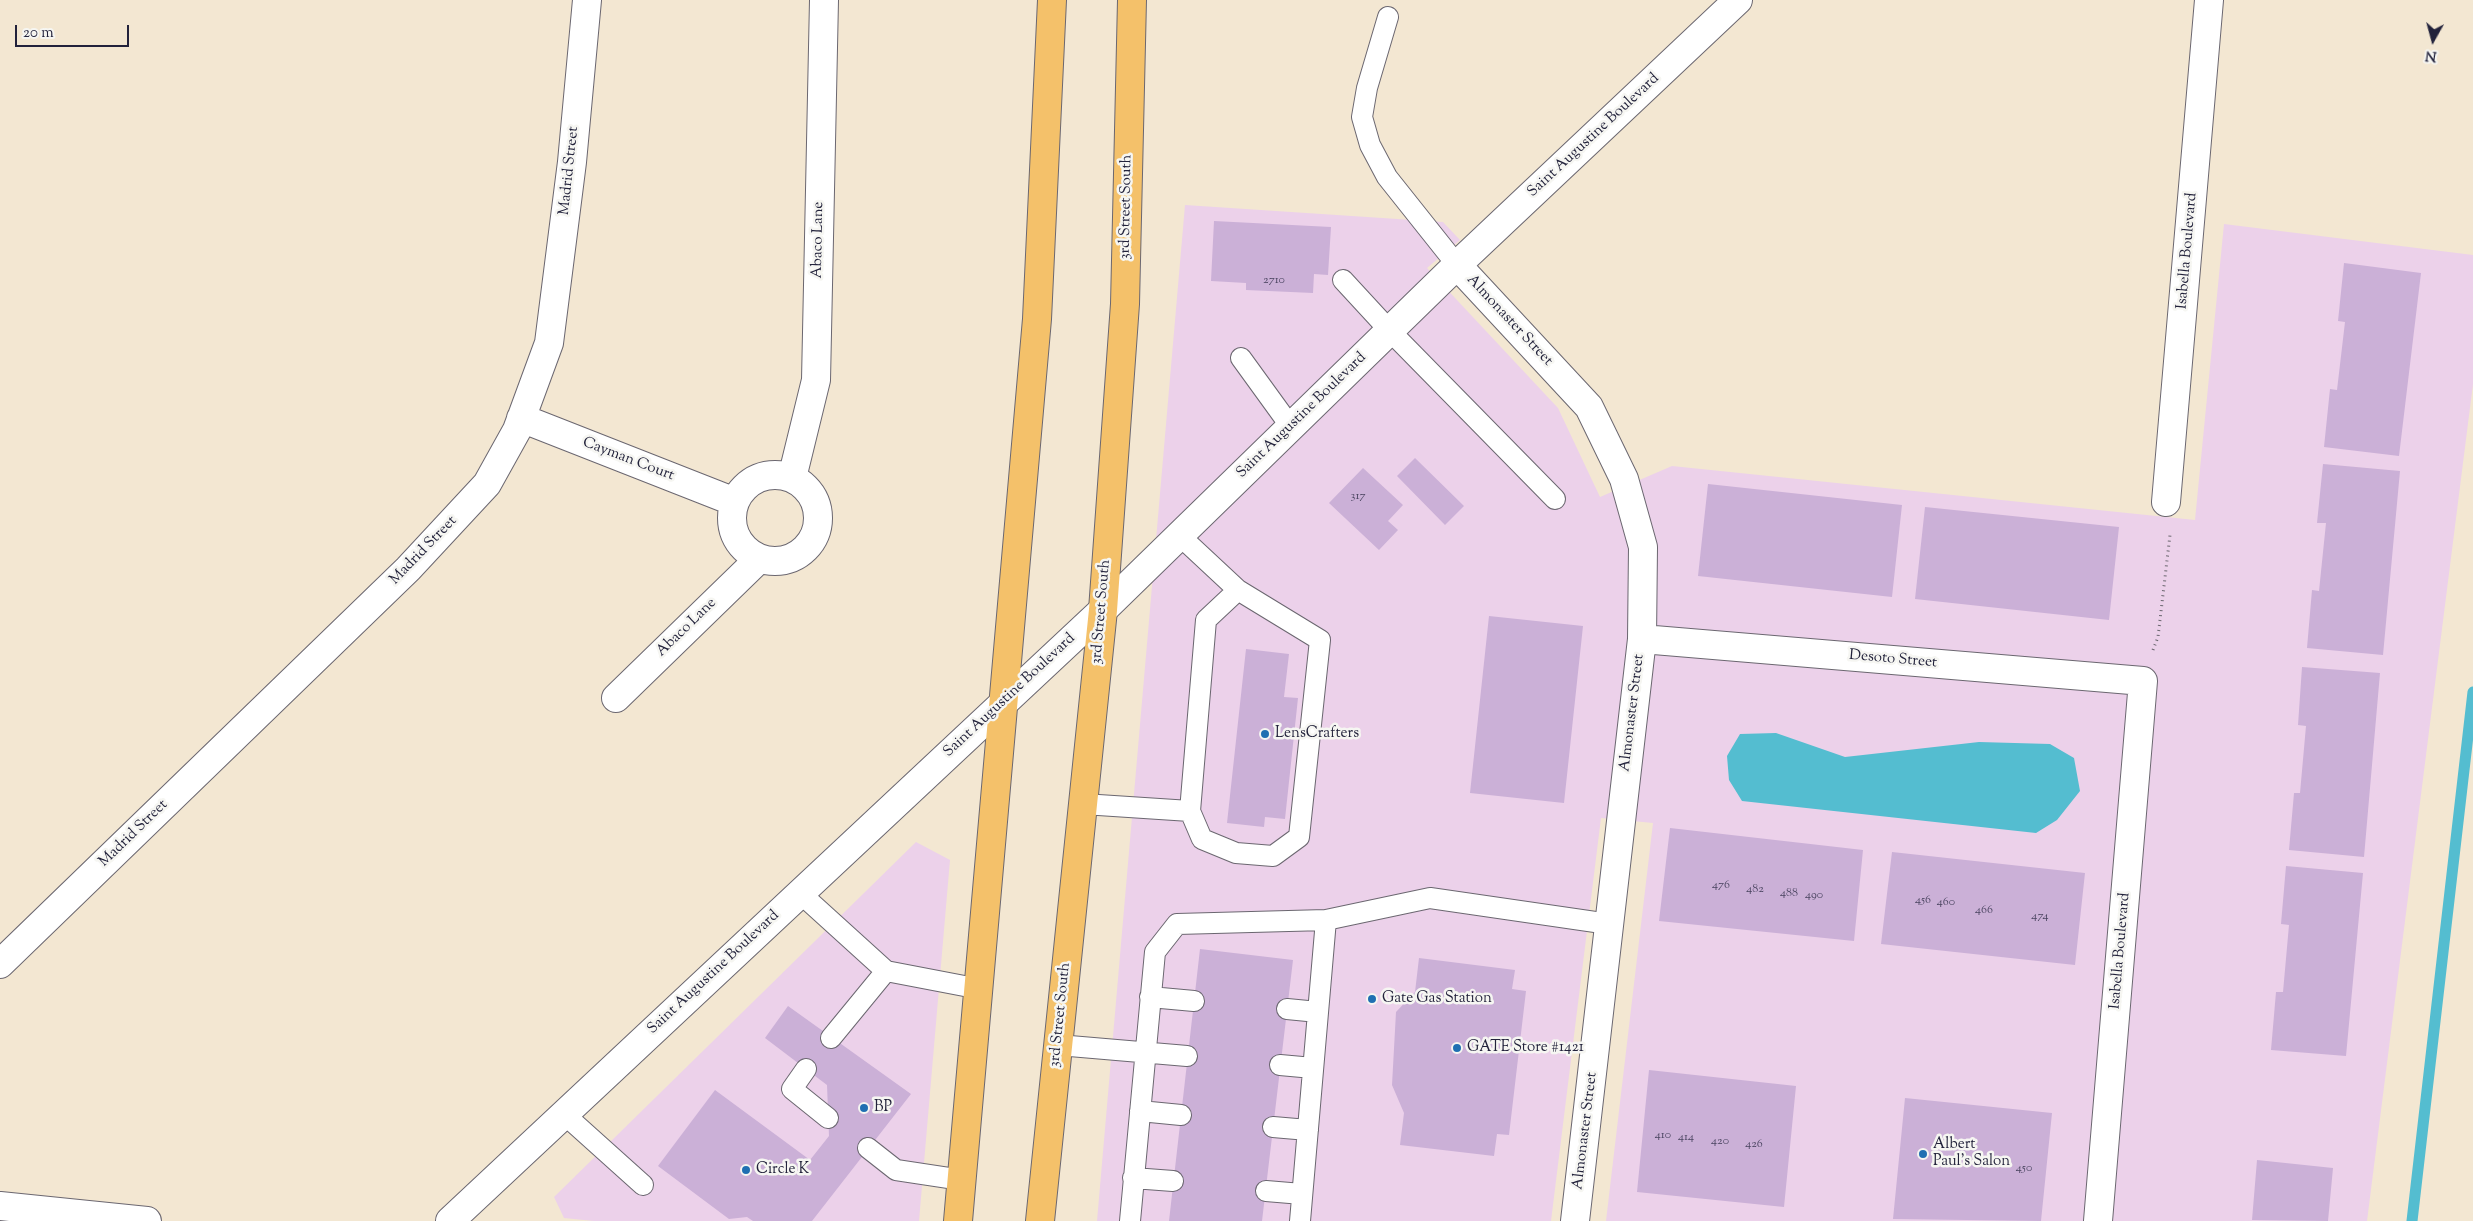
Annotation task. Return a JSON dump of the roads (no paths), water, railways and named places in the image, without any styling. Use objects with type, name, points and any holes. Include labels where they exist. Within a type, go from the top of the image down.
[{"type":"main road","points":[[958,1221],[980,989],[1001,704],[1037,319],[1052,0]]},
{"type":"main road","name":"3rd Street South","points":[[1040,1221],[1103,610],[1125,304],[1132,0]]},
{"type":"street","name":"Madrid Street","points":[[0,964],[408,569],[488,484],[521,418],[549,343],[572,162],[587,0]]},
{"type":"street","name":"Abaco Lane","points":[[792,478],[816,380],[824,0]]},
{"type":"street","name":"Saint Augustine Boulevard","points":[[450,1221],[1103,610],[1457,265],[1738,0]]},
{"type":"street","name":"Isabella Boulevard","points":[[2166,502],[2209,0]]},
{"type":"street","name":"Almonaster Street","points":[[1457,265],[1589,407],[1624,479],[1642,547],[1642,639],[1575,1221]]},
{"type":"street","name":"Cayman Court","points":[[521,418],[735,502]]},
{"type":"street","points":[[775,475],[792,478],[806,487],[816,501],[819,518],[816,535],[807,549],[792,558],[776,562],[759,559],[744,549],[735,535],[732,518],[735,502],[744,487],[759,478],[775,475]]},
{"type":"street","name":"Abaco Lane","points":[[616,698],[759,559]]},
{"type":"street","name":"Desoto Street","points":[[1642,639],[2143,681]]},
{"type":"street","name":"Isabella Boulevard","points":[[2098,1221],[2143,681]]},
{"type":"street","points":[[0,1206],[56,1216],[147,1221]]},
{"type":"lane","points":[[1388,17],[1367,88],[1362,117],[1370,145],[1387,177],[1457,265]]},
{"type":"lane","points":[[1343,280],[1390,331],[1555,499]]},
{"type":"lane","points":[[1241,358],[1290,427]]},
{"type":"lane","points":[[1180,535],[1238,590],[1320,640],[1298,836],[1273,856],[1236,853],[1202,839],[1190,811],[1206,620],[1238,590]]},
{"type":"lane","points":[[1083,804],[1190,811]]},
{"type":"lane","points":[[800,893],[886,971],[980,989]]},
{"type":"lane","points":[[1130,1221],[1155,952],[1177,924],[1326,920],[1430,898],[1609,924]]},
{"type":"lane","points":[[1300,1221],[1326,920]]},
{"type":"lane","points":[[831,1038],[886,971]]},
{"type":"lane","points":[[1150,997],[1194,1001]]},
{"type":"lane","points":[[1287,1009],[1318,1012]]},
{"type":"lane","points":[[1058,1044],[1188,1056]]},
{"type":"lane","points":[[1280,1065],[1313,1068]]},
{"type":"lane","points":[[806,1069],[792,1088],[828,1118]]},
{"type":"lane","points":[[1140,1111],[1181,1115]]},
{"type":"lane","points":[[564,1114],[643,1186]]},
{"type":"lane","points":[[1273,1127],[1308,1130]]},
{"type":"lane","points":[[868,1148],[896,1170],[962,1180]]},
{"type":"lane","points":[[1134,1178],[1173,1181]]},
{"type":"lane","points":[[1266,1191],[1302,1194]]},
{"type":"water","points":[[1776,733],[1845,757],[1979,742],[2050,744],[2074,758],[2080,791],[2057,820],[2036,833],[1742,801],[1729,780],[1727,756],[1740,734]]},
{"type":"waterway","points":[[2412,1221],[2473,692]]},
{"type":"place","name":"LensCrafters","points":[[1265,734]]},
{"type":"place","name":"Gate Gas Station","points":[[1372,999]]},
{"type":"place","name":"GATE Store #1421","points":[[1457,1048]]},
{"type":"place","name":"BP","points":[[864,1108]]},
{"type":"place","name":"Albert Paul's Salon","points":[[1923,1154]]},
{"type":"place","name":"Circle K","points":[[746,1170]]}]
